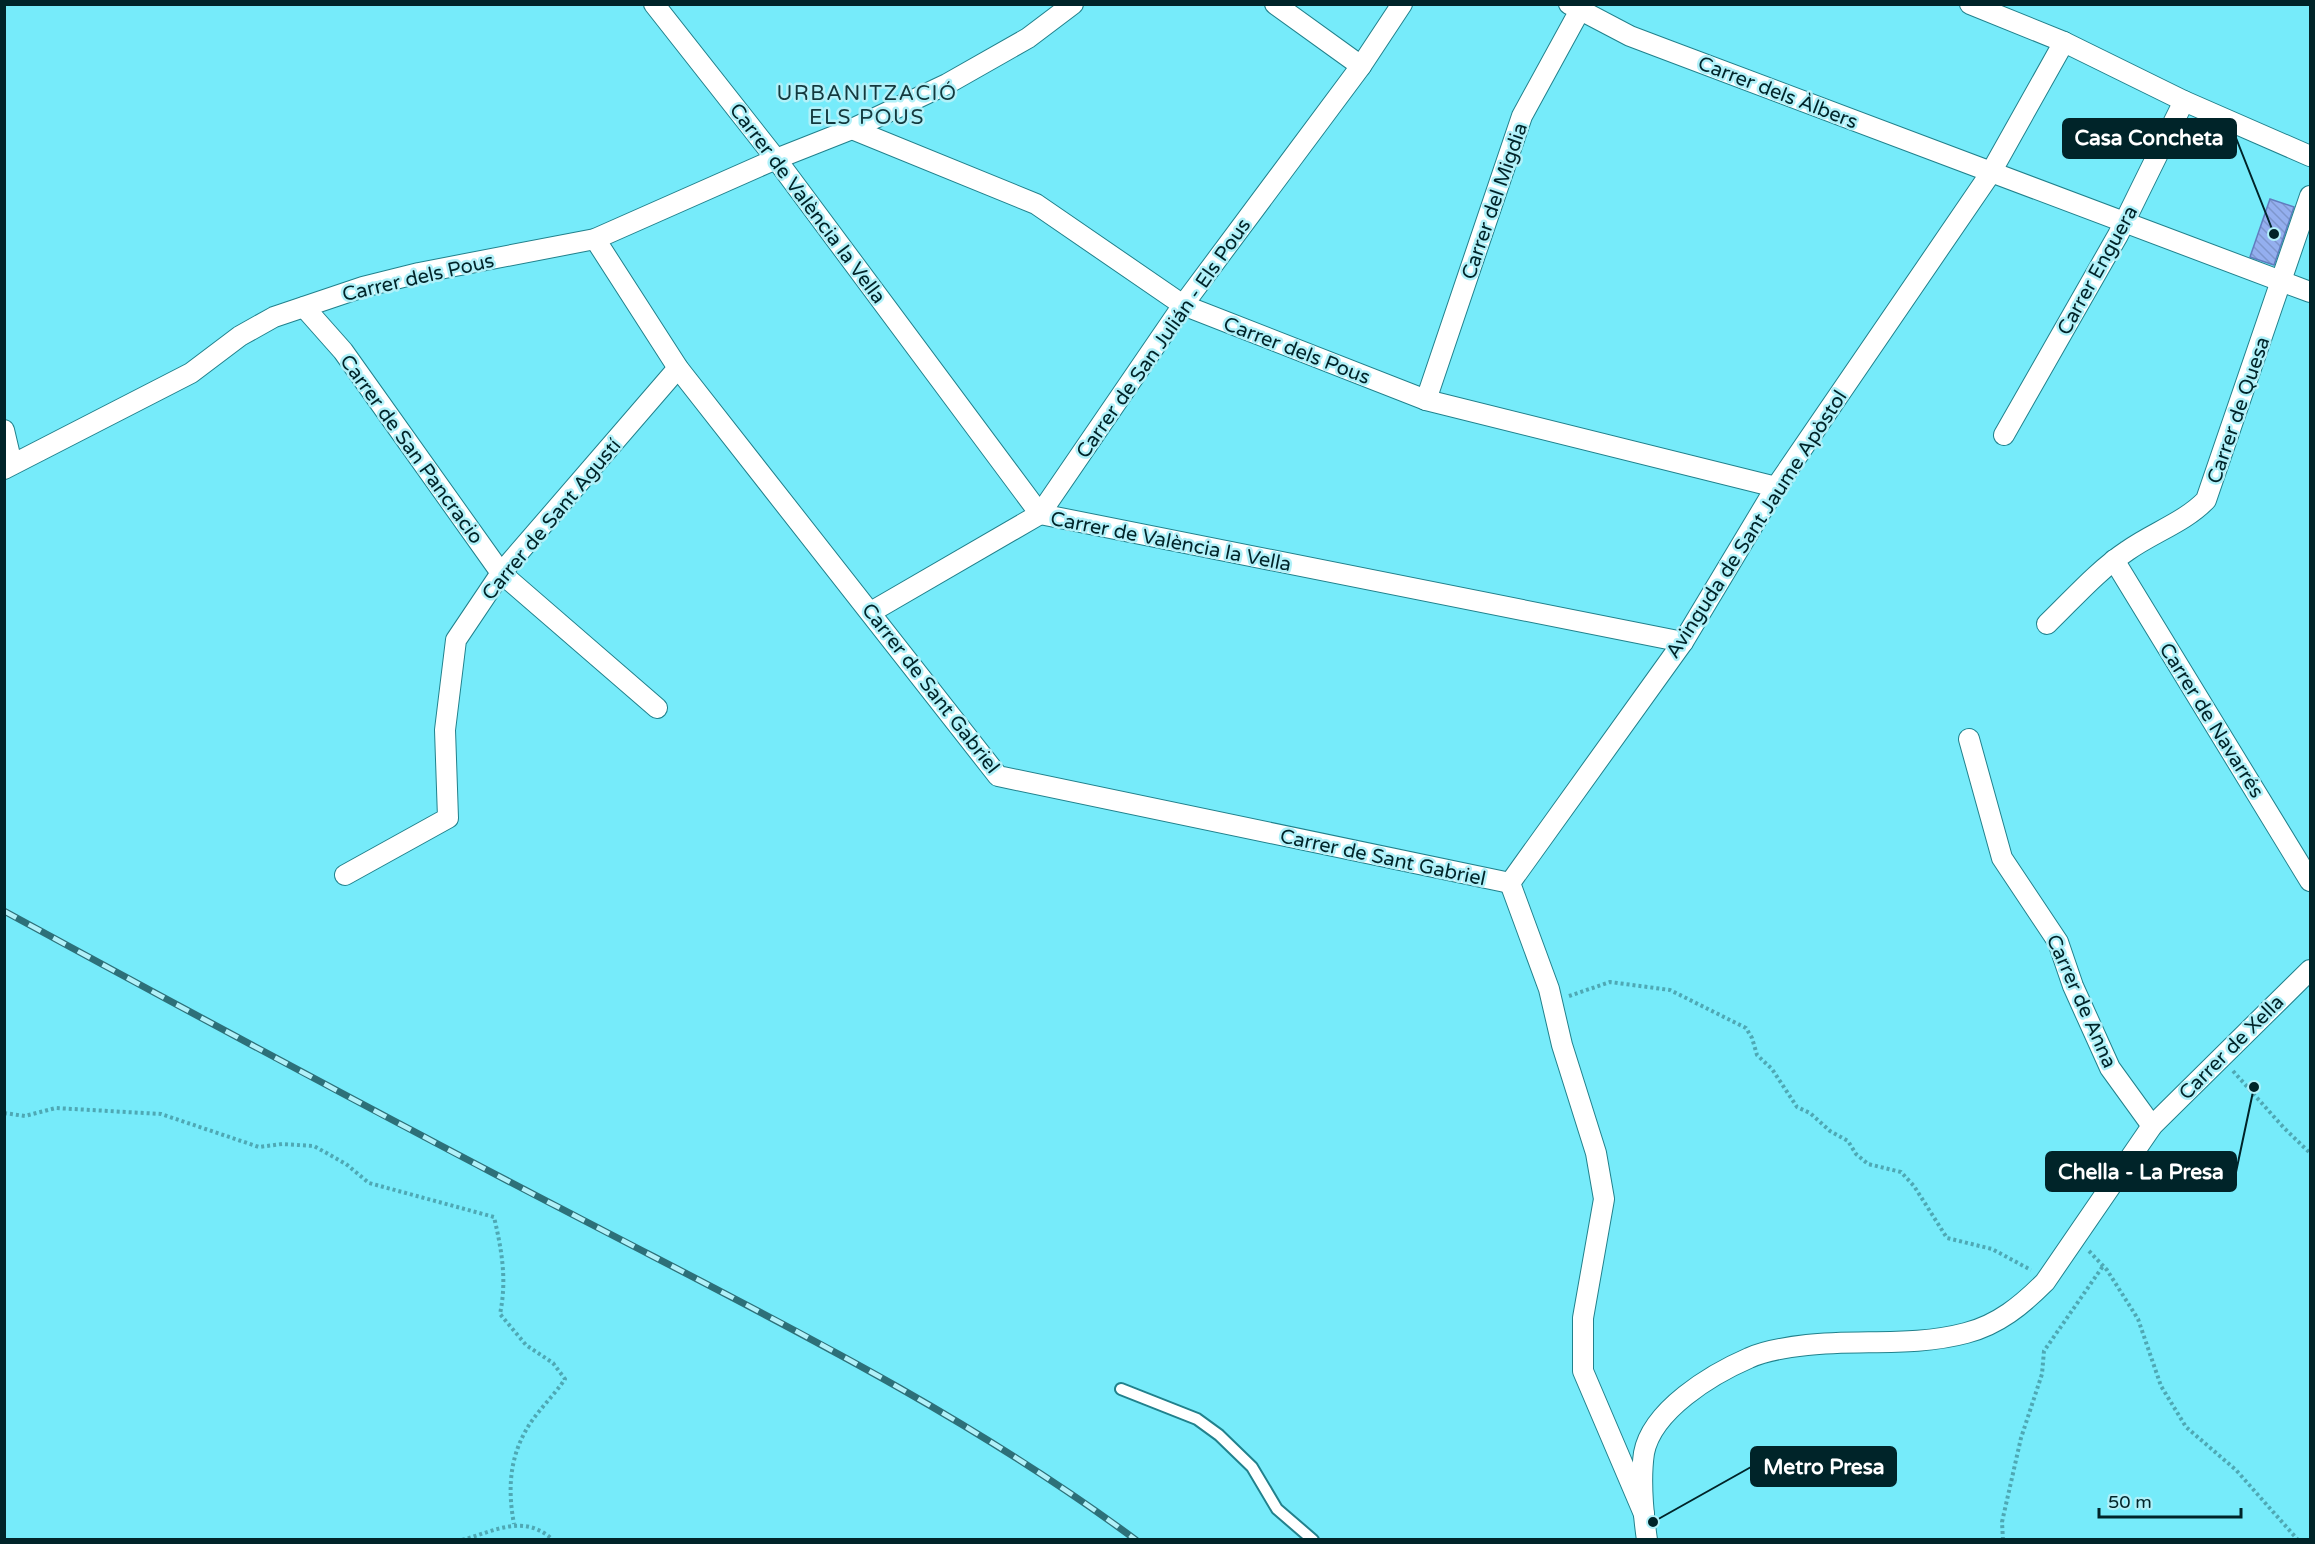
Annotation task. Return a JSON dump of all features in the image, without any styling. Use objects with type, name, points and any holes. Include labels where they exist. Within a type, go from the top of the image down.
[{"type":"street","name":"Carrer de València la Vella","points":[[654,4],[776,159],[1040,514],[1683,642]]},
{"type":"street","name":"Carrer dels Pous","points":[[8,467],[190,373],[240,336],[274,316],[363,286],[418,273],[595,239],[776,159],[852,129],[988,61],[1028,38],[1073,4]]},
{"type":"street","points":[[1275,4],[1361,66]]},
{"type":"street","name":"Carrer de San Julián - Els Pous","points":[[872,612],[1040,514],[1183,305],[1361,66],[1402,4]]},
{"type":"street","points":[[1970,4],[2064,42],[2184,101],[2310,156]]},
{"type":"street","name":"Carrer dels Àlbers","points":[[1575,7],[1640,39],[1990,174],[2310,292]]},
{"type":"street","name":"Carrer del Migdia","points":[[1426,400],[1522,116],[1575,7]]},
{"type":"street","name":"Avinguda de Sant Jaume Apòstol","points":[[1510,883],[1683,642],[1776,487],[1990,174],[2064,42]]},
{"type":"street","name":"Carrer Enguera","points":[[2004,435],[2124,223],[2184,101]]},
{"type":"street","name":"Carrer dels Pous","points":[[852,129],[1036,204],[1183,305],[1426,400],[1776,487]]},
{"type":"street","name":"Carrer de Quesa","points":[[2047,624],[2114,560],[2152,533],[2199,508],[2206,500],[2310,196]]},
{"type":"street","name":"Carrer de Sant Gabriel","points":[[595,239],[678,368],[872,612],[998,776],[1510,883]]},
{"type":"street","name":"Carrer de San Pancracio","points":[[304,307],[343,351],[501,573],[657,708]]},
{"type":"street","name":"Carrer de Sant Agustí","points":[[345,875],[448,818],[445,730],[456,640],[501,573],[678,368]]},
{"type":"street","points":[[4,430],[8,467]]},
{"type":"street","name":"Carrer de Navarrés","points":[[2114,560],[2310,881]]},
{"type":"street","name":"Carrer de Anna","points":[[1970,739],[2002,858],[2058,942],[2073,986],[2110,1068],[2152,1126]]},
{"type":"street","points":[[1510,883],[1522,910],[1552,1002],[1596,1154],[1604,1199],[1583,1318],[1583,1371],[1644,1514],[1647,1539]]},
{"type":"street","name":"Carrer de Xella","points":[[1644,1514],[1644,1453],[1651,1434],[1665,1415],[1685,1396],[1732,1367],[1751,1357],[1807,1345],[1929,1339],[1966,1333],[2002,1319],[2025,1303],[2045,1282],[2077,1238],[2152,1126],[2310,969]]},
{"type":"lane","points":[[1121,1389],[1197,1419],[1219,1435],[1252,1467],[1277,1509],[1313,1539]]},
{"type":"path","points":[[1552,1002],[1610,982],[1670,990],[1688,1001],[1724,1015],[1746,1028],[1757,1055],[1772,1069],[1797,1107],[1810,1113],[1830,1131],[1848,1141],[1856,1154],[1868,1164],[1901,1172],[1914,1186],[1947,1238],[1992,1249],[2026,1266],[2045,1282]]},
{"type":"path","points":[[2221,1058],[2284,1128],[2310,1153]]},
{"type":"path","points":[[4,1113],[25,1116],[56,1108],[161,1114],[259,1147],[282,1144],[314,1146],[346,1164],[369,1184],[494,1217],[503,1255],[506,1289],[500,1314],[526,1345],[553,1364],[565,1379],[525,1431],[515,1460],[508,1494],[514,1524]]},
{"type":"path","points":[[2077,1238],[2103,1266],[2138,1319],[2161,1386],[2186,1427],[2236,1470],[2298,1539]]},
{"type":"path","points":[[2002,1539],[2002,1522],[2021,1438],[2042,1374],[2044,1352],[2103,1266]]},
{"type":"path","points":[[462,1539],[514,1524],[545,1532],[554,1539]]},
{"type":"building","points":[[2270,199],[2294,207],[2274,265],[2250,257]]},
{"type":"railway","points":[[4,911],[221,1029],[867,1370],[1004,1450],[1136,1540]]},
{"type":"place","name":"Casa Concheta","points":[[2274,234]]},
{"type":"place","name":"Chella - La Presa","points":[[2254,1087]]},
{"type":"place","name":"Metro Presa","points":[[1653,1522]]},
{"type":"district","name":"URBANITZACIÓ ELS POUS","points":[[867,105]]}]
